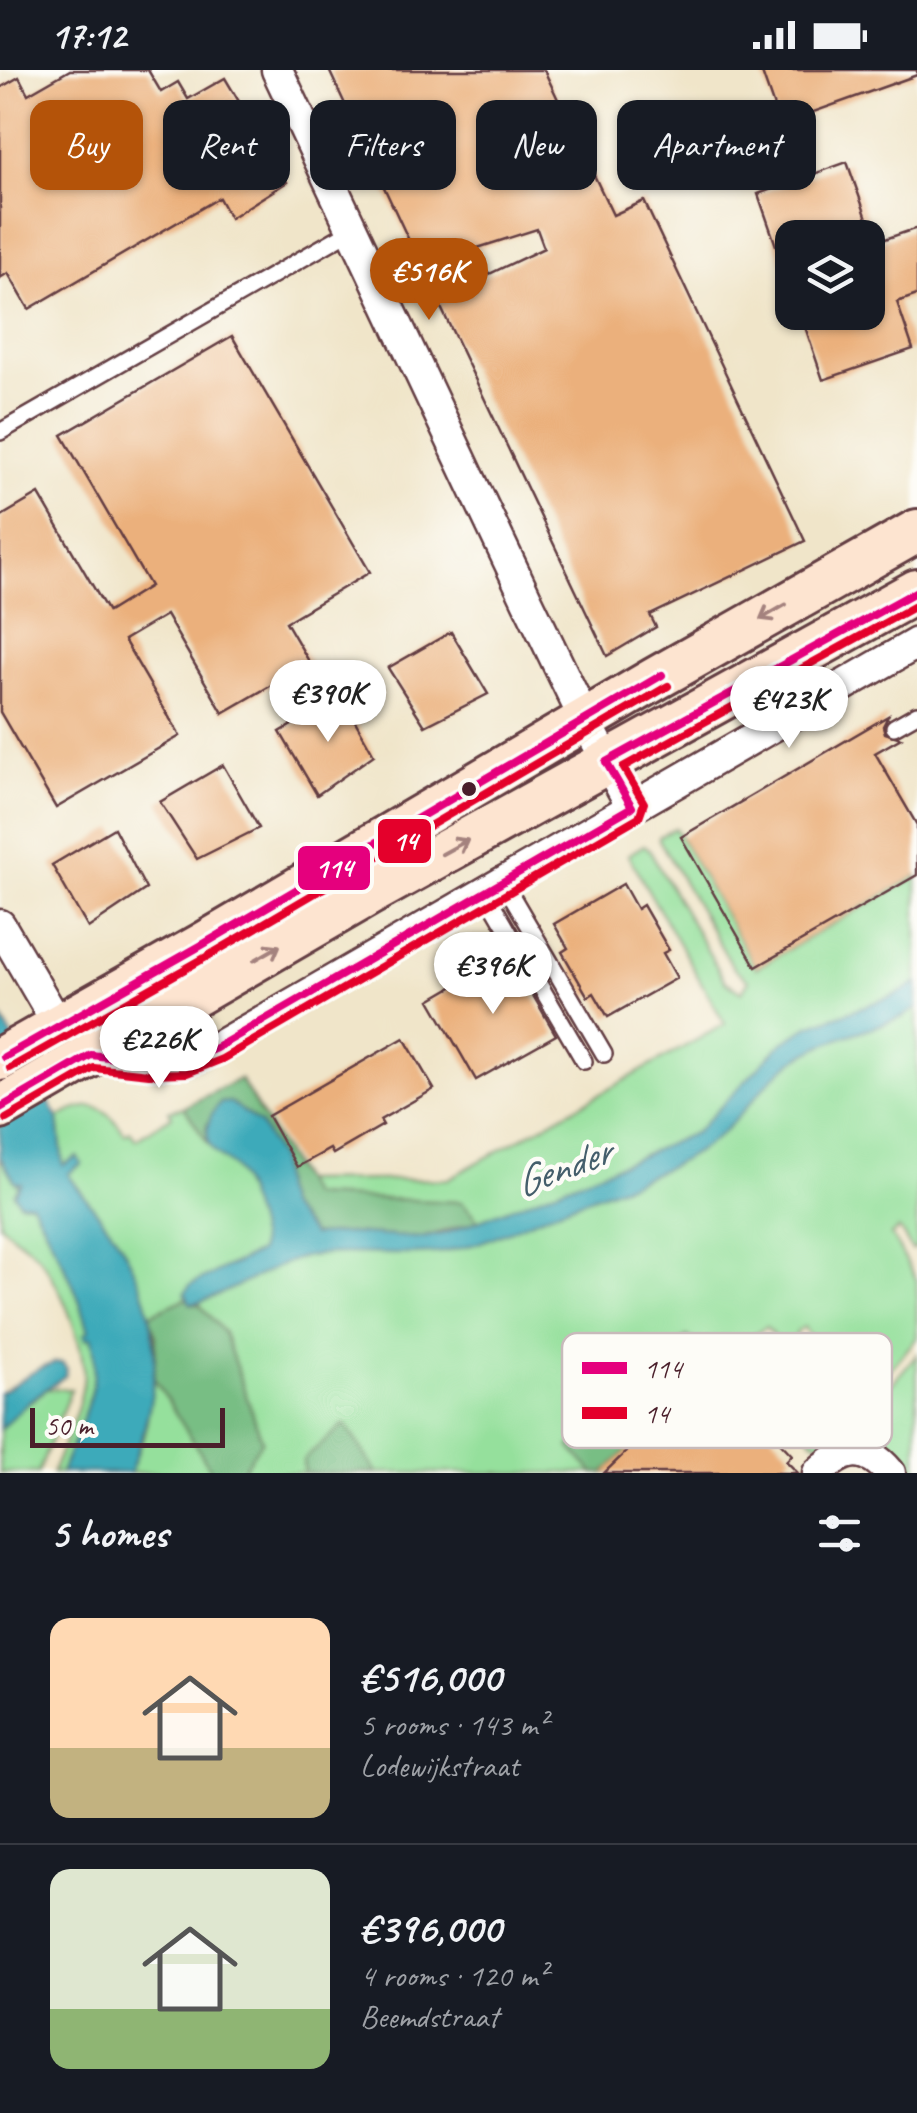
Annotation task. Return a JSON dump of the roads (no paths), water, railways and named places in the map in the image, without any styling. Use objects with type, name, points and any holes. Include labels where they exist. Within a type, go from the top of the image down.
[{"type":"main road","points":[[28,1043],[917,531]]},
{"type":"main road","points":[[0,1108],[606,762],[917,591]]},
{"type":"street","points":[[276,70],[585,720],[632,807]]},
{"type":"street","points":[[92,1055],[150,1062],[187,1061],[216,1048],[917,643]]},
{"type":"street","points":[[0,925],[28,1043]]},
{"type":"street","points":[[818,1473],[847,1453],[870,1454],[890,1473]]},
{"type":"lane","points":[[0,432],[352,230]]},
{"type":"lane","points":[[894,727],[917,714]]},
{"type":"lane","points":[[495,888],[604,1054]]},
{"type":"lane","points":[[495,888],[584,1061]]},
{"type":"water","points":[[917,982],[917,1008],[903,1017],[835,1040],[787,1065],[709,1144],[647,1176],[458,1249],[427,1254],[308,1256],[199,1302],[190,1303],[185,1293],[190,1285],[259,1252],[256,1223],[242,1185],[234,1168],[208,1141],[209,1121],[220,1103],[230,1102],[260,1124],[279,1159],[288,1208],[313,1235],[421,1238],[447,1233],[696,1132],[783,1042],[809,1026],[898,994]]},
{"type":"water","points":[[0,1015],[58,1118],[63,1165],[77,1157],[82,1164],[68,1174],[120,1243],[146,1301],[155,1356],[153,1384],[130,1473],[61,1473],[92,1389],[94,1354],[91,1337],[86,1339],[84,1334],[89,1331],[84,1314],[64,1266],[32,1203],[19,1202],[14,1193],[21,1183],[16,1183],[0,1157]]},
{"type":"water","points":[[56,1362],[67,1369],[65,1376],[29,1401],[0,1429],[0,1393]]},
{"type":"water label","name":"Gender","points":[[562,1166]]}]
